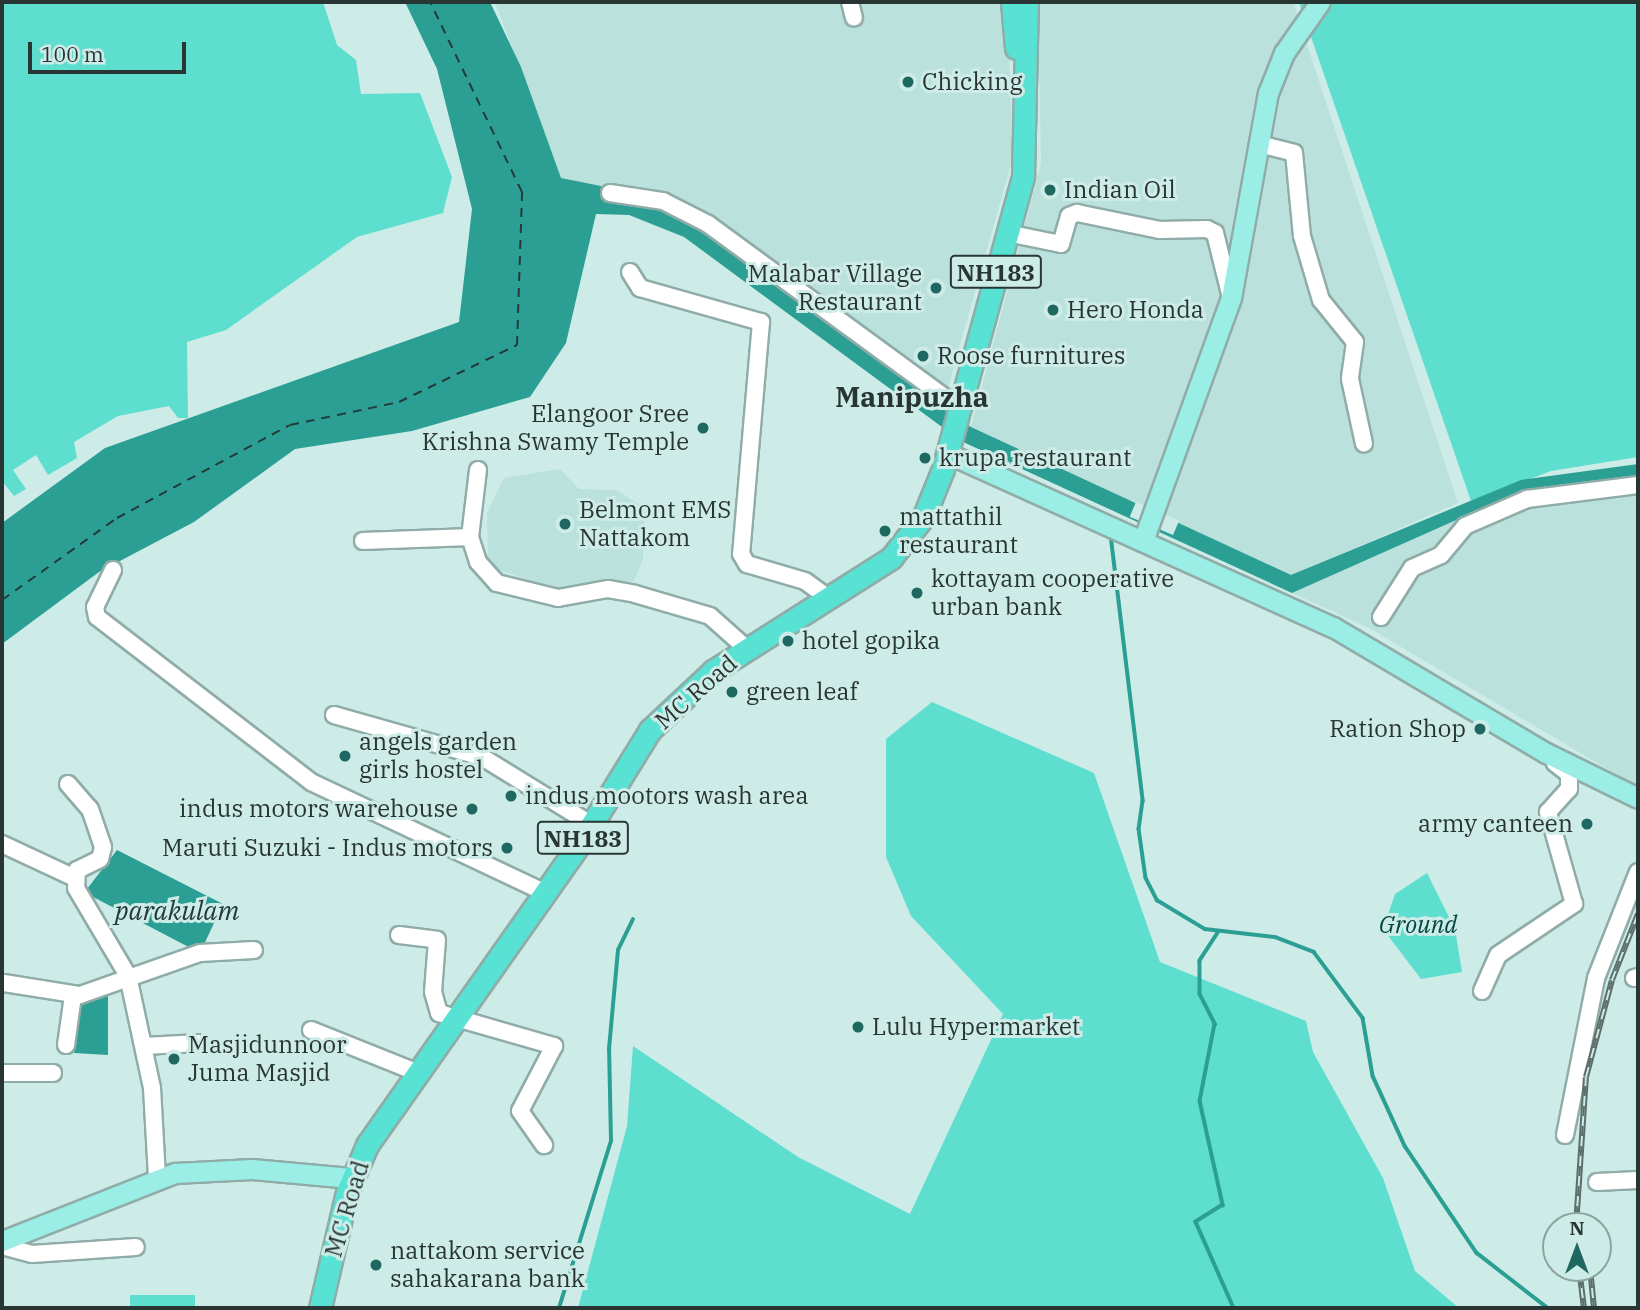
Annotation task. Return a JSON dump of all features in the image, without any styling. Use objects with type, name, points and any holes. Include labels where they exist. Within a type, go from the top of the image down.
[{"type":"highway","name":"MC Road","points":[[1012,2],[1027,130]]},
{"type":"highway","name":"MC Road","points":[[320,1308],[351,1178],[416,1073],[592,825],[650,730],[692,689],[747,649],[880,566],[909,538],[947,453],[955,414],[1007,233],[1027,130],[1027,2]]},
{"type":"main road","points":[[1144,538],[1231,298],[1268,93],[1284,53],[1320,2]]},
{"type":"main road","points":[[947,453],[1144,538],[1333,627],[1556,759],[1638,798]]},
{"type":"main road","points":[[2,1241],[157,1177],[252,1168],[351,1178]]},
{"type":"street","points":[[1259,144],[1294,153],[1302,236],[1321,300],[1355,342],[1350,379],[1364,444]]},
{"type":"street","points":[[610,193],[663,201],[708,224],[955,414]]},
{"type":"street","points":[[1007,233],[1061,244],[1069,216],[1077,213],[1160,230],[1212,230],[1231,298]]},
{"type":"street","points":[[630,272],[640,288],[761,322],[741,554],[747,564],[805,581],[828,598]]},
{"type":"street","points":[[478,470],[470,537],[478,562],[497,583],[558,598],[608,589],[635,594],[710,617],[747,649]]},
{"type":"street","points":[[1381,617],[1412,568],[1441,555],[1465,526],[1527,499],[1638,485]]},
{"type":"street","points":[[363,541],[470,537]]},
{"type":"street","points":[[113,570],[95,607],[97,617],[311,782],[544,892]]},
{"type":"street","points":[[1314,618],[1320,631],[1569,774],[1566,792],[1547,808],[1574,904],[1499,955],[1482,991]]},
{"type":"street","points":[[334,715],[482,757],[592,825]]},
{"type":"street","points":[[68,784],[90,809],[104,854],[77,870],[75,878]]},
{"type":"street","points":[[2,844],[75,878],[128,976],[144,1046],[157,1177]]},
{"type":"street","points":[[1565,1135],[1595,982],[1638,872]]},
{"type":"street","points":[[399,935],[437,940],[435,1004],[439,1013],[554,1046],[520,1111],[544,1145]]},
{"type":"street","points":[[4,983],[73,996],[200,953],[254,950]]},
{"type":"street","points":[[66,1045],[73,996]]},
{"type":"street","points":[[311,1030],[416,1073]]},
{"type":"street","points":[[144,1046],[199,1043]]},
{"type":"street","points":[[2,1073],[53,1073]]},
{"type":"street","points":[[1597,1182],[1638,1180]]},
{"type":"street","points":[[2,1246],[32,1254],[136,1247]]},
{"type":"shaded area","points":[[495,2],[1007,2],[1013,157],[943,405],[731,244],[561,178]]},
{"type":"shaded area","points":[[1038,2],[1293,2],[1458,503],[1291,576],[971,427],[1041,164]]},
{"type":"shaded area","name":"Belmont EMS Nattakom","points":[[560,469],[579,489],[616,490],[645,508],[643,559],[634,581],[560,591],[488,566],[487,513],[504,478]]},
{"type":"shaded area","points":[[1638,481],[1638,787],[1369,628],[1292,593],[1463,517],[1536,494]]},
{"type":"green space","points":[[2,2],[323,2],[337,45],[356,60],[361,94],[420,93],[452,177],[443,213],[357,237],[226,330],[187,342],[188,418],[178,418],[169,406],[118,416],[74,442],[77,458],[48,475],[36,455],[13,470],[26,489],[14,496],[2,481]]},
{"type":"green space","points":[[1299,2],[1638,2],[1638,457],[1551,471],[1471,501]]},
{"type":"green space","points":[[932,702],[1094,773],[1160,962],[1306,1021],[1313,1052],[1383,1178],[1415,1271],[1459,1308],[578,1308],[627,1126],[633,1046],[798,1157],[910,1214],[1003,1014],[911,916],[886,857],[886,739]]},
{"type":"green space","name":"Ground","points":[[1427,873],[1455,929],[1462,972],[1421,979],[1383,929],[1395,894]]},
{"type":"green space","points":[[130,1295],[195,1295],[195,1308],[130,1308]]},
{"type":"water","points":[[405,2],[490,2],[521,67],[561,178],[646,195],[731,244],[971,427],[1291,575],[1521,480],[1638,464],[1638,481],[1536,494],[1463,517],[1292,593],[961,441],[684,237],[629,215],[596,214],[566,343],[530,397],[412,431],[295,449],[194,522],[99,572],[2,644],[2,523],[105,448],[459,322],[472,209],[437,69]]},
{"type":"water","name":"parakulam","points":[[117,850],[223,904],[200,953],[76,888],[87,889]]},
{"type":"water","name":"parakulam","points":[[108,992],[108,1055],[74,1053],[76,1004]]},
{"type":"pier","points":[[1136,502],[1179,520],[1173,535],[1130,517]]},
{"type":"waterway","points":[[1111,535],[1143,801],[1139,829],[1146,878],[1157,900],[1205,929],[1275,937],[1314,952],[1363,1018],[1373,1076],[1405,1146],[1477,1253],[1548,1308]]},
{"type":"waterway","points":[[559,1308],[611,1141],[609,1049],[618,950],[633,919]]},
{"type":"waterway","points":[[1218,933],[1200,961],[1200,994],[1215,1024],[1200,1101],[1223,1205],[1196,1222],[1234,1308]]},
{"type":"ferry route","points":[[2,600],[117,518],[290,425],[399,402],[517,345],[522,192],[430,2]]},
{"type":"railway","points":[[1577,1212],[1586,1077],[1612,980],[1638,914]]},
{"type":"railway","points":[[1581,1282],[1584,1308]]},
{"type":"railway","points":[[1591,1282],[1594,1308]]},
{"type":"place","name":"Chicking","points":[[908,82]]},
{"type":"place","name":"Indian Oil","points":[[1050,190]]},
{"type":"place","name":"Malabar Village Restaurant","points":[[936,288]]},
{"type":"place","name":"Hero Honda","points":[[1053,310]]},
{"type":"place","name":"Roose furnitures","points":[[923,356]]},
{"type":"place","name":"Elangoor Sree Krishna Swamy Temple","points":[[703,428]]},
{"type":"place","name":"krupa restaurant","points":[[925,458]]},
{"type":"place","name":"Belmont EMS Nattakom","points":[[565,524]]},
{"type":"place","name":"mattathil restaurant","points":[[885,531]]},
{"type":"place","name":"kottayam cooperative urban bank","points":[[917,593]]},
{"type":"place","name":"hotel gopika","points":[[788,641]]},
{"type":"place","name":"green leaf","points":[[732,692]]},
{"type":"place","name":"Ration Shop","points":[[1480,729]]},
{"type":"place","name":"angels garden girls hostel","points":[[345,756]]},
{"type":"place","name":"indus mootors wash area","points":[[511,796]]},
{"type":"place","name":"indus motors warehouse","points":[[472,809]]},
{"type":"place","name":"army canteen","points":[[1587,824]]},
{"type":"place","name":"Maruti Suzuki - Indus motors","points":[[507,848]]},
{"type":"place","name":"Lulu Hypermarket","points":[[858,1027]]},
{"type":"place","name":"Masjidunnoor Juma Masjid","points":[[174,1059]]},
{"type":"place","name":"nattakom service sahakarana bank","points":[[376,1265]]},
{"type":"district","name":"Manipuzha","points":[[912,397]]}]
